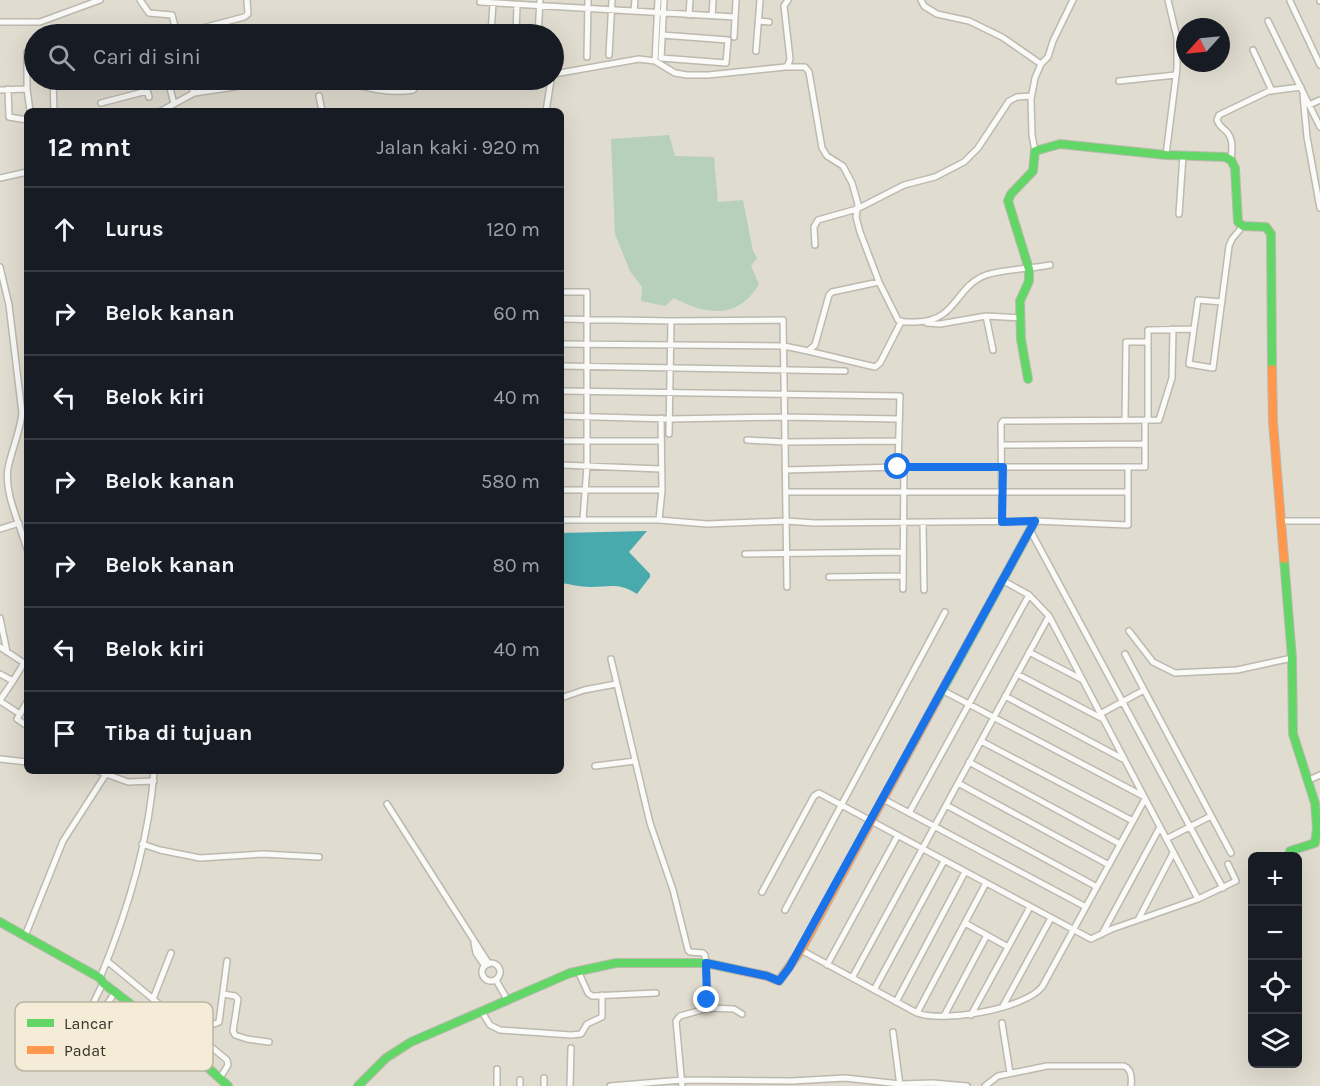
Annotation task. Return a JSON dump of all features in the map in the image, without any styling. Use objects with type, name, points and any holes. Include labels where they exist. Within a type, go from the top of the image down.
[{"type":"street","points":[[0,22],[40,22],[100,0]]},
{"type":"street","points":[[140,0],[149,13],[172,15],[175,24]]},
{"type":"street","points":[[217,24],[248,14],[247,0]]},
{"type":"street","points":[[563,8],[564,0]]},
{"type":"street","points":[[587,57],[588,0]]},
{"type":"street","points":[[609,56],[612,0]]},
{"type":"street","points":[[634,11],[635,0]]},
{"type":"street","points":[[658,0],[662,35],[661,58],[726,63],[728,40],[662,35]]},
{"type":"street","points":[[655,61],[660,13],[664,0]]},
{"type":"street","points":[[689,15],[690,0]]},
{"type":"street","points":[[712,16],[713,0]]},
{"type":"street","points":[[734,37],[736,0]]},
{"type":"street","points":[[756,51],[760,0]]},
{"type":"street","points":[[785,67],[790,59],[784,6],[788,0]]},
{"type":"street","points":[[921,0],[924,6],[937,14],[969,21],[994,33],[1018,46],[1041,64]]},
{"type":"street","points":[[1028,379],[1021,339],[1020,297],[1029,281],[1029,269],[1008,201],[1011,194],[1033,171],[1035,152],[1031,96],[1035,78],[1041,64],[1048,57],[1072,0]]},
{"type":"street","points":[[1166,155],[1176,75],[1177,38],[1168,0]]},
{"type":"street","points":[[1290,1],[1320,65]]},
{"type":"street","points":[[480,2],[517,5],[540,3],[563,8],[735,17]]},
{"type":"street","points":[[492,24],[493,3]]},
{"type":"street","points":[[539,24],[540,3]]},
{"type":"street","points":[[516,24],[517,5]]},
{"type":"street","points":[[758,21],[769,22]]},
{"type":"street","points":[[1268,21],[1320,127]]},
{"type":"street","points":[[1253,50],[1272,91]]},
{"type":"street","points":[[564,72],[633,60],[655,61],[675,73],[687,75],[805,67],[809,72],[822,148],[827,156],[843,166],[857,198],[856,217],[860,232],[894,316],[901,322],[939,324],[986,316],[1021,318]]},
{"type":"street","points":[[1119,81],[1176,75]]},
{"type":"street","points":[[8,89],[9,117],[24,120]]},
{"type":"street","points":[[0,90],[24,89]]},
{"type":"street","points":[[1290,852],[1314,844],[1316,815],[1309,780],[1295,747],[1292,720],[1292,658],[1274,422],[1271,234],[1268,228],[1262,225],[1243,226],[1238,222],[1235,168],[1231,160],[1231,137],[1218,124],[1218,118],[1227,111],[1272,91],[1302,89]]},
{"type":"street","points":[[1302,89],[1307,137],[1320,208]]},
{"type":"street","points":[[27,90],[30,108]]},
{"type":"street","points":[[53,90],[54,108]]},
{"type":"street","points":[[101,104],[148,94],[147,90]]},
{"type":"street","points":[[170,90],[174,104]]},
{"type":"street","points":[[167,108],[193,91],[204,90]]},
{"type":"street","points":[[388,90],[413,90]]},
{"type":"street","points":[[546,108],[549,90]]},
{"type":"street","points":[[319,96],[321,108]]},
{"type":"street","points":[[815,245],[815,223],[828,216],[857,208],[904,185],[935,177],[963,162],[978,148],[1009,101],[1017,97],[1031,96]]},
{"type":"street","points":[[1309,105],[1320,100]]},
{"type":"street","points":[[1035,152],[1060,144],[1166,155],[1226,157],[1231,160]]},
{"type":"street","points":[[1179,214],[1183,155]]},
{"type":"street","points":[[1313,166],[1320,163]]},
{"type":"street","points":[[0,178],[24,173]]},
{"type":"street","points":[[1222,302],[1198,300],[1189,364],[1213,368],[1222,302],[1229,246],[1243,226]]},
{"type":"street","points":[[925,322],[940,317],[954,306],[967,288],[982,277],[993,273],[1050,265]]},
{"type":"street","points":[[0,267],[9,305],[22,413],[8,479],[24,540]]},
{"type":"street","points":[[808,351],[815,345],[829,295],[832,292],[879,282]]},
{"type":"street","points":[[564,292],[587,292],[587,466],[583,519]]},
{"type":"street","points":[[986,316],[993,350]]},
{"type":"street","points":[[564,320],[783,320],[787,587]]},
{"type":"street","points":[[669,434],[671,321]]},
{"type":"street","points":[[564,344],[784,346],[875,367],[880,363],[901,322]]},
{"type":"street","points":[[1002,522],[1001,424],[1005,420],[1159,420],[1172,378],[1173,329]]},
{"type":"street","points":[[785,470],[901,467],[1145,467],[1148,330],[1194,329]]},
{"type":"street","points":[[1125,419],[1126,342],[1148,342]]},
{"type":"street","points":[[564,366],[845,371]]},
{"type":"street","points":[[564,391],[900,396],[898,441],[904,492],[903,589]]},
{"type":"street","points":[[564,416],[669,419],[784,417],[899,419]]},
{"type":"street","points":[[659,520],[662,490],[661,418]]},
{"type":"street","points":[[747,440],[898,441]]},
{"type":"street","points":[[564,441],[661,441]]},
{"type":"street","points":[[1003,444],[1145,444]]},
{"type":"street","points":[[564,465],[661,469]]},
{"type":"street","points":[[564,520],[659,520],[707,524],[786,521],[1035,521],[1128,525],[1128,467]]},
{"type":"street","points":[[0,482],[8,479]]},
{"type":"street","points":[[564,490],[662,490]]},
{"type":"street","points":[[786,492],[1127,492]]},
{"type":"street","points":[[358,1086],[386,1058],[411,1042],[549,981],[578,971],[616,963],[706,963],[767,976],[779,981],[801,950],[1035,521]]},
{"type":"street","points":[[1282,521],[1320,521]]},
{"type":"street","points":[[923,522],[924,590]]},
{"type":"street","points":[[0,529],[19,524]]},
{"type":"street","points":[[1030,530],[1223,888]]},
{"type":"street","points":[[745,554],[903,552]]},
{"type":"street","points":[[829,577],[903,576]]},
{"type":"street","points":[[1002,580],[1029,595],[1049,616],[1198,899]]},
{"type":"street","points":[[909,813],[1029,595]]},
{"type":"street","points":[[785,910],[945,612]]},
{"type":"street","points":[[852,978],[1049,616]]},
{"type":"street","points":[[0,618],[7,652]]},
{"type":"street","points":[[1129,631],[1152,662],[1175,673],[1237,670],[1292,658]]},
{"type":"street","points":[[0,647],[24,663],[0,701],[20,714]]},
{"type":"street","points":[[1029,652],[1082,680]]},
{"type":"street","points":[[1125,654],[1231,853]]},
{"type":"street","points":[[611,659],[650,823],[673,890],[688,950],[703,953],[706,963],[709,1008]]},
{"type":"street","points":[[0,674],[12,681]]},
{"type":"street","points":[[1017,674],[1101,716]]},
{"type":"street","points":[[564,697],[584,690],[616,684]]},
{"type":"street","points":[[942,690],[1144,798]]},
{"type":"street","points":[[1101,716],[1122,701],[1144,690]]},
{"type":"street","points":[[1005,696],[1124,759]]},
{"type":"street","points":[[24,707],[17,719],[24,724]]},
{"type":"street","points":[[981,741],[1132,821]]},
{"type":"street","points":[[0,759],[24,762]]},
{"type":"street","points":[[595,766],[635,761]]},
{"type":"street","points":[[969,762],[1120,844]]},
{"type":"street","points":[[25,936],[63,841],[106,774],[128,782],[154,781]]},
{"type":"street","points":[[93,1002],[132,888],[154,774]]},
{"type":"street","points":[[1309,780],[1320,775]]},
{"type":"street","points":[[958,783],[1109,865]]},
{"type":"street","points":[[762,892],[817,794],[823,794],[1091,939],[1223,888],[1236,880],[1228,864]]},
{"type":"street","points":[[801,950],[926,1016],[971,1015],[1004,1006],[1038,992],[1144,798]]},
{"type":"street","points":[[883,799],[1086,907]]},
{"type":"street","points":[[387,804],[474,942],[481,949],[487,965]]},
{"type":"street","points":[[946,805],[1097,887]]},
{"type":"street","points":[[1166,839],[1211,816]]},
{"type":"street","points":[[1101,934],[1160,827]]},
{"type":"street","points":[[827,965],[898,836]]},
{"type":"street","points":[[142,844],[200,858],[263,854],[319,857]]},
{"type":"street","points":[[1138,920],[1173,853]]},
{"type":"street","points":[[874,990],[944,861]]},
{"type":"street","points":[[896,1002],[965,872]]},
{"type":"street","points":[[918,1013],[986,884]]},
{"type":"street","points":[[971,1015],[1030,907]]},
{"type":"street","points":[[1004,1006],[1051,918]]},
{"type":"street","points":[[0,922],[101,980],[128,1002]]},
{"type":"street","points":[[965,923],[1008,947]]},
{"type":"street","points":[[944,1016],[987,935]]},
{"type":"street","points":[[153,999],[171,953]]},
{"type":"street","points":[[107,962],[157,1002]]},
{"type":"street","points":[[213,1024],[218,1024],[220,1020],[227,962]]},
{"type":"street","points":[[487,965],[482,971],[486,980],[496,980]]},
{"type":"street","points":[[487,965],[498,967],[500,971],[496,980]]},
{"type":"street","points":[[578,971],[589,995],[656,993]]},
{"type":"street","points":[[496,980],[508,1001]]},
{"type":"street","points":[[109,1002],[115,992]]},
{"type":"street","points":[[223,994],[235,996],[238,999],[233,1031],[236,1035],[269,1042]]},
{"type":"street","points":[[482,1012],[490,1025],[500,1030],[581,1034],[586,1024],[602,1017],[602,995]]},
{"type":"street","points":[[682,1083],[676,1021],[680,1016],[709,1008],[735,1009],[742,1014]]},
{"type":"street","points":[[1002,1023],[1010,1073]]},
{"type":"street","points":[[893,1032],[900,1085]]},
{"type":"street","points":[[213,1048],[227,1060],[228,1065],[220,1078]]},
{"type":"street","points":[[570,1086],[571,1048]]},
{"type":"street","points":[[985,1086],[996,1077],[1010,1073],[1060,1065],[1124,1066],[1131,1074],[1131,1086]]},
{"type":"street","points":[[497,1069],[497,1086]]},
{"type":"street","points":[[212,1071],[228,1086]]},
{"type":"street","points":[[544,1078],[544,1086]]},
{"type":"street","points":[[610,1086],[844,1078],[900,1085],[933,1083],[967,1086]]},
{"type":"green space","points":[[669,135],[675,156],[714,157],[718,202],[743,200],[753,251],[757,258],[751,266],[759,284],[751,296],[731,309],[709,311],[674,298],[665,306],[641,301],[642,287],[630,271],[615,234],[611,139]]},
{"type":"water","points":[[647,531],[629,552],[650,574],[650,577],[637,594],[619,587],[586,587],[564,583],[564,533]]},
{"type":"traffic: fast","points":[[1028,379],[1021,339],[1020,301],[1029,281],[1029,269],[1008,201],[1011,194],[1033,171],[1035,151],[1060,144],[1166,155],[1225,157],[1231,160],[1235,168],[1238,222],[1243,226],[1266,227],[1271,234],[1272,369]]},
{"type":"traffic: fast","points":[[937,700],[1035,521]]},
{"type":"traffic: fast","points":[[1284,559],[1292,658],[1293,734],[1315,803],[1317,828],[1315,843],[1290,852]]},
{"type":"traffic: fast","points":[[0,922],[100,978],[103,983],[128,1002]]},
{"type":"traffic: fast","points":[[358,1086],[386,1058],[411,1042],[570,973],[616,963],[706,963],[743,971]]},
{"type":"traffic: fast","points":[[212,1071],[228,1086]]},
{"type":"traffic: slow","points":[[1272,369],[1273,422],[1284,559]]},
{"type":"traffic: slow","points":[[743,971],[779,981],[801,950],[937,700]]},
{"type":"route","points":[[707,1000],[706,963],[767,976],[779,981],[789,968],[801,950],[1035,521],[1002,522],[1003,467],[898,467]]}]
